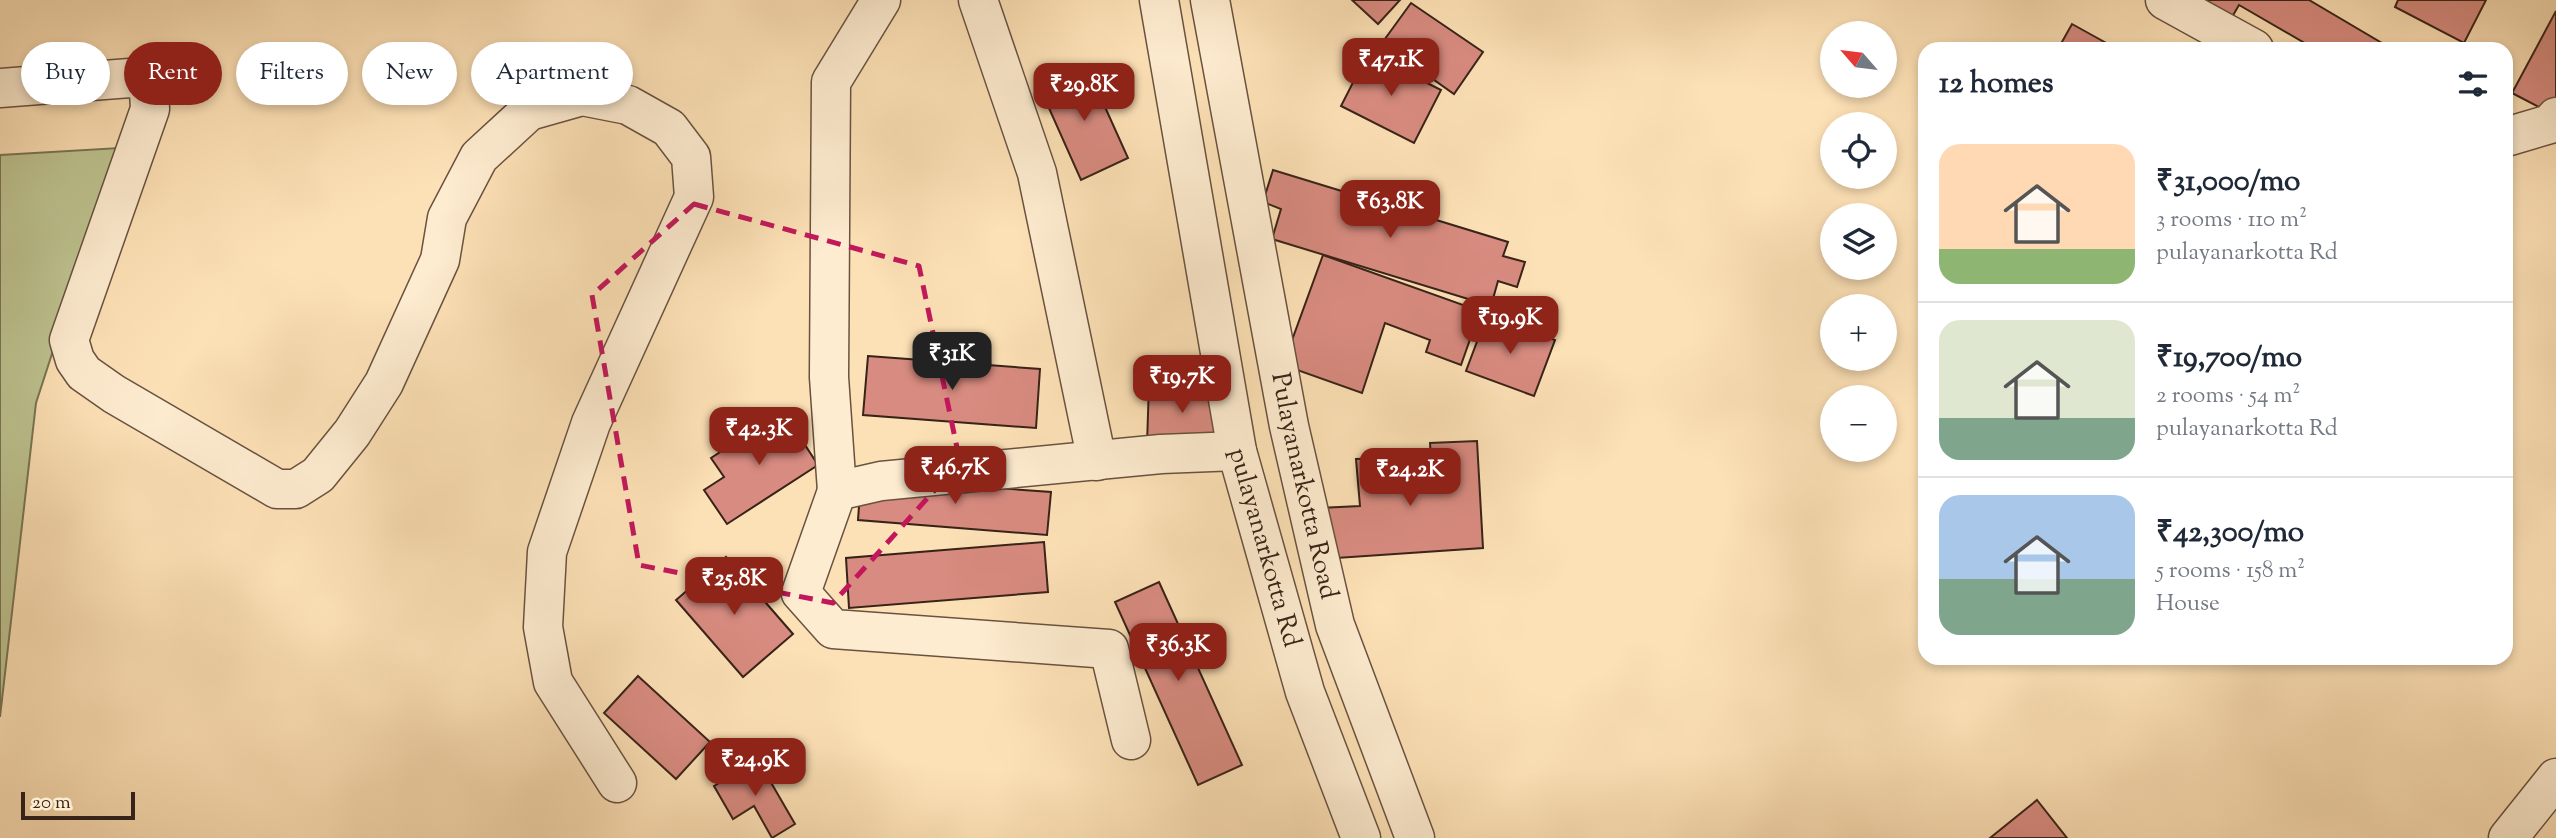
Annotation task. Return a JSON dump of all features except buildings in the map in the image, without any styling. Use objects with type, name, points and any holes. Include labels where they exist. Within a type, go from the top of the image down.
[{"type":"street","points":[[881,0],[831,82],[829,377],[837,491],[801,593],[833,629],[1109,649],[1131,740]]},
{"type":"street","points":[[978,0],[1037,173],[1097,461]]},
{"type":"street","name":"pulayanarkotta Rd","points":[[1159,0],[1237,451],[1305,692],[1361,838]]},
{"type":"street","name":"Pulayanarkotta Road","points":[[1210,0],[1289,426],[1335,625],[1415,838]]},
{"type":"street","points":[[2165,0],[2241,42]]},
{"type":"street","points":[[0,88],[130,78],[143,81],[149,91],[150,110],[69,340],[75,360],[84,373],[114,394],[277,489],[296,489],[318,475],[352,433],[384,383],[440,260],[447,218],[479,157],[528,111],[582,96],[628,105],[669,128],[691,157],[694,197],[591,424],[547,552],[544,583],[543,627],[553,682],[617,783]]},
{"type":"street","points":[[2513,135],[2554,123]]},
{"type":"street","points":[[837,491],[881,481],[1161,454],[1237,451]]},
{"type":"street","points":[[2508,838],[2556,778]]},
{"type":"highlighted area","points":[[694,204],[919,266],[960,462],[833,603],[639,565],[592,295]]},
{"type":"green space","points":[[119,148],[36,403],[0,717],[0,155]]}]
